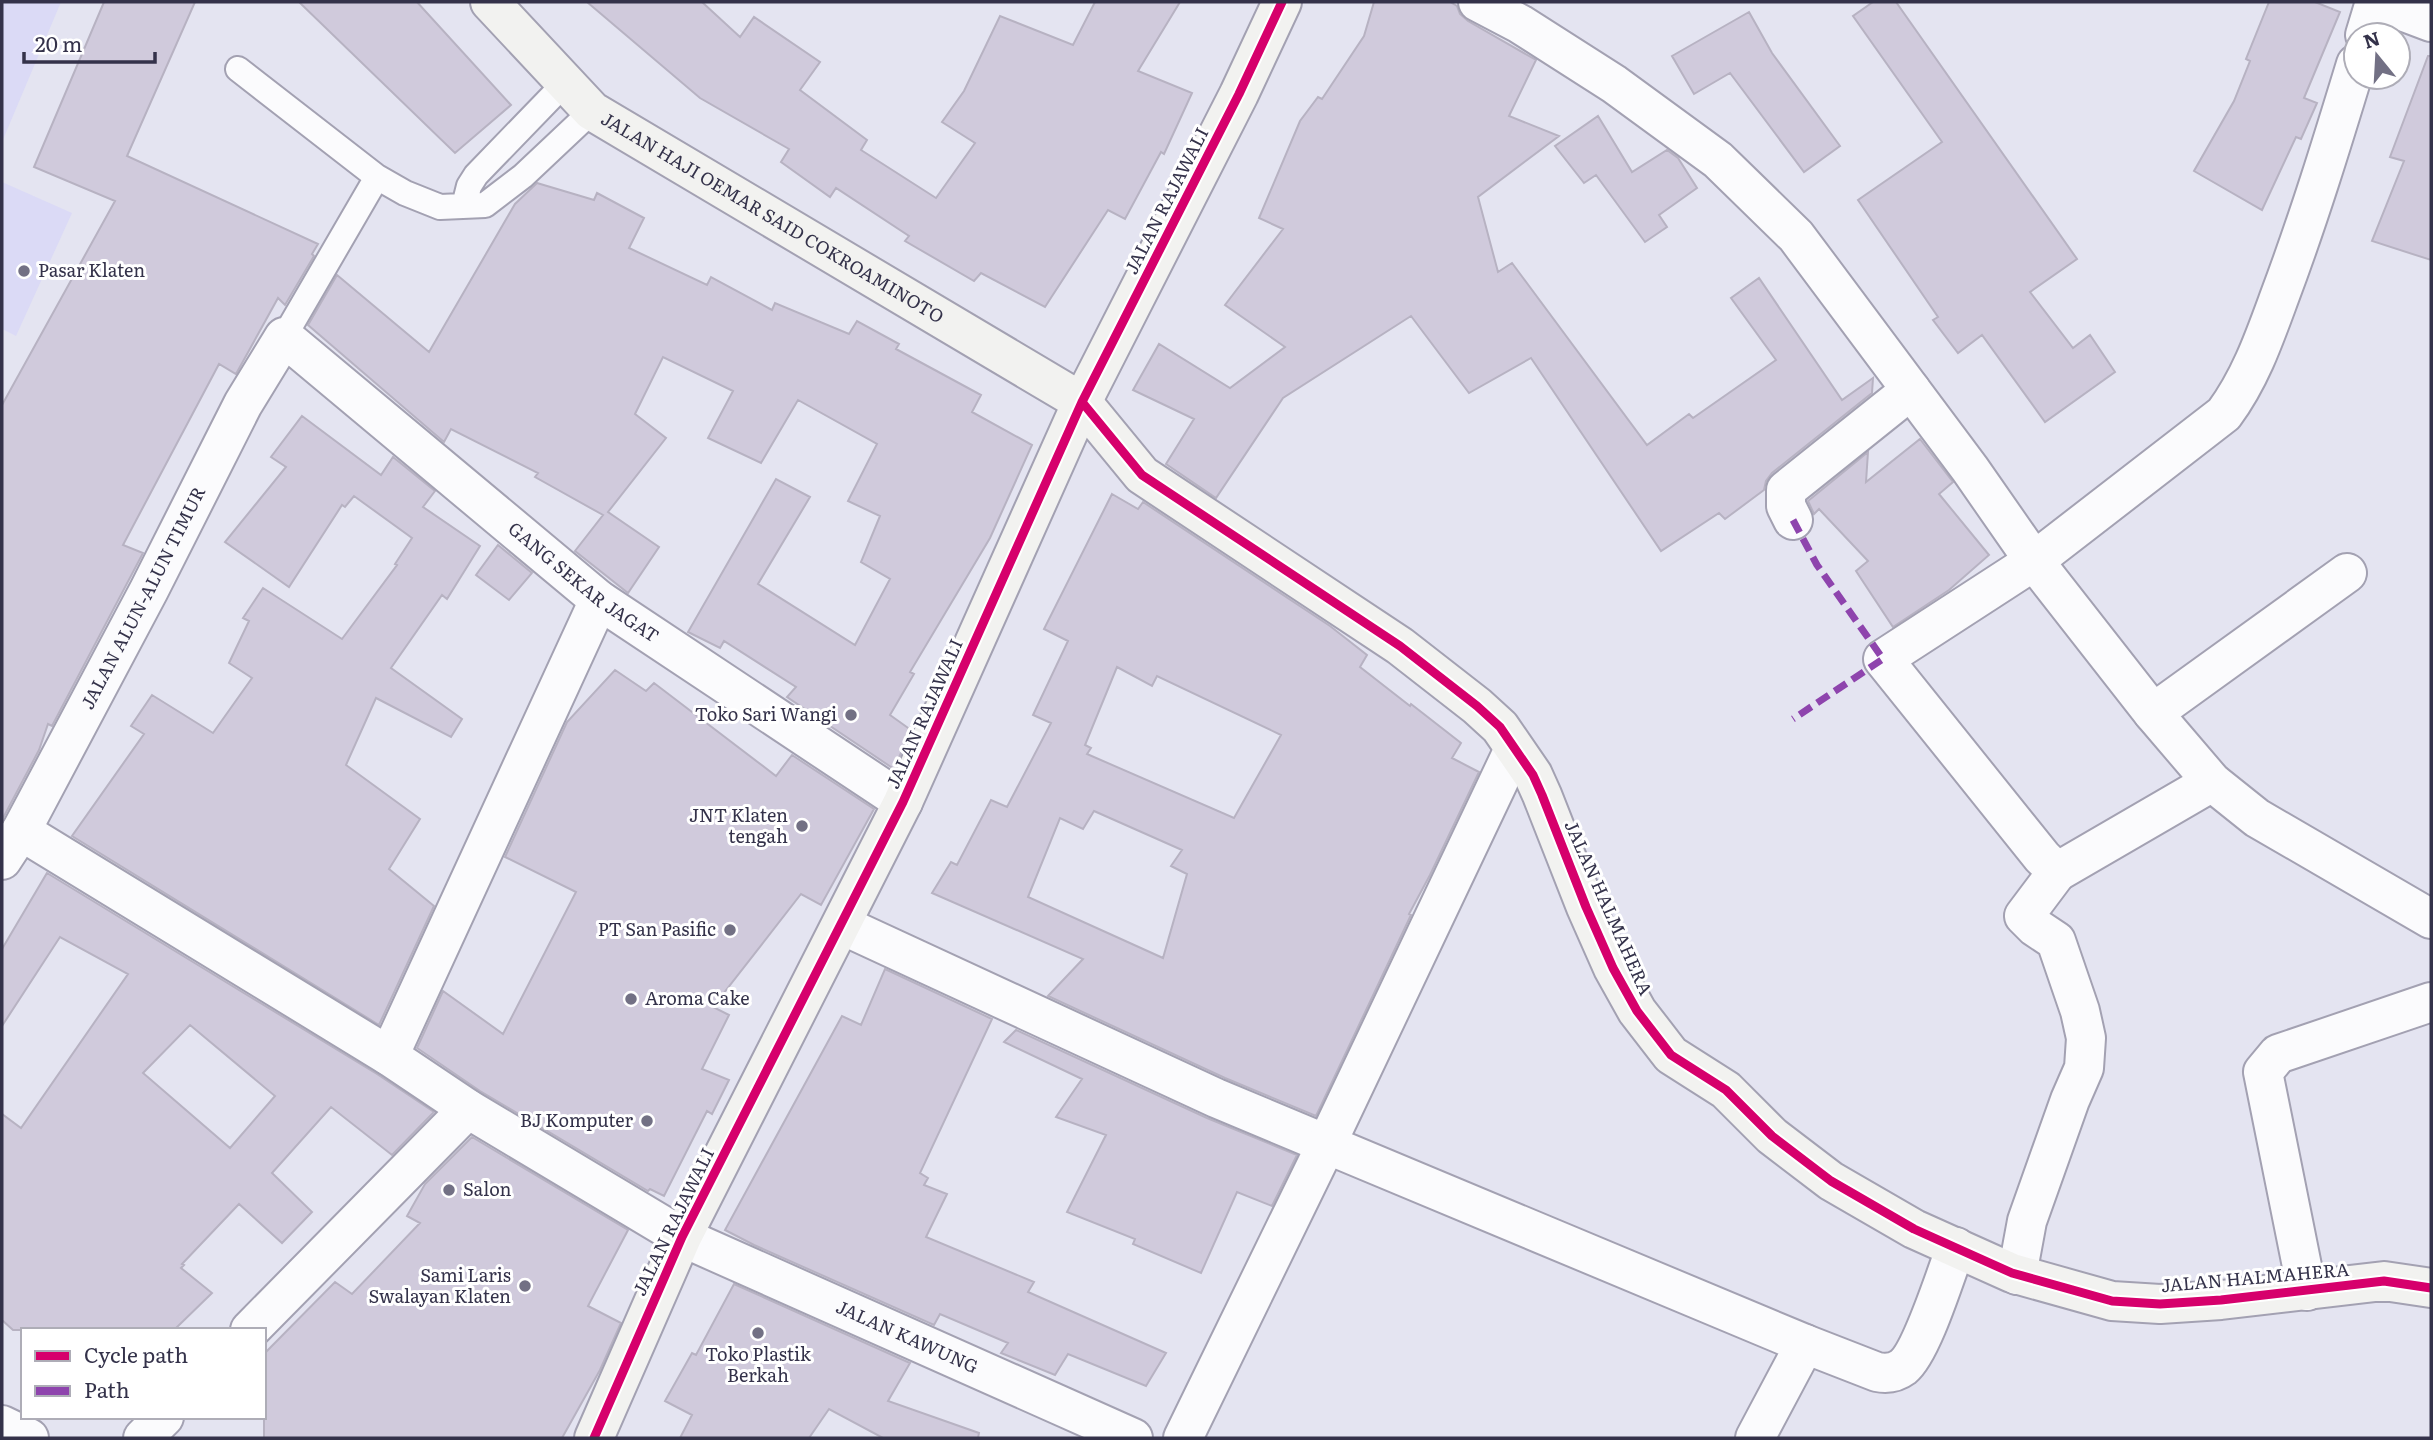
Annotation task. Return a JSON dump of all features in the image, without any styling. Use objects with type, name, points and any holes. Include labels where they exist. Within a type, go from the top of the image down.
[{"type":"street","name":"JALAN HAJI OEMAR SAID COKROAMINOTO","points":[[490,2],[592,111],[1082,402]]},
{"type":"street","name":"JALAN RAJAWALI","points":[[594,1438],[682,1237],[903,802],[1082,402],[1239,94],[1282,2]]},
{"type":"street","points":[[1478,2],[1520,24],[1614,84],[1718,160],[1796,236],[2034,561],[2153,713],[2212,782],[2257,818],[2431,919]]},
{"type":"street","points":[[2370,21],[2376,2],[2431,22]]},
{"type":"street","points":[[2057,872],[2042,857],[1883,659],[2034,561],[2224,414],[2239,393],[2262,345],[2296,254],[2347,91]]},
{"type":"street","name":"GANG SEKAR JAGAT","points":[[284,337],[599,600],[903,802]]},
{"type":"street","name":"JALAN ALUN-ALUN TIMUR","points":[[11,846],[149,590],[243,404],[284,337]]},
{"type":"street","points":[[1793,520],[1786,506],[1786,491],[1911,390]]},
{"type":"street","name":"JALAN HALMAHERA","points":[[1082,402],[1142,475],[1399,646],[1500,727],[1533,775],[1586,907],[1637,1011],[1671,1055],[1726,1090],[1772,1136],[1831,1181],[1914,1229],[2015,1274],[2112,1301],[2160,1304],[2384,1281],[2431,1288]]},
{"type":"street","points":[[2153,713],[2347,573]]},
{"type":"street","points":[[389,1056],[599,600]]},
{"type":"street","points":[[1183,1438],[1514,749]]},
{"type":"street","points":[[2015,1274],[2027,1221],[2084,1068],[2086,1038],[2080,1011],[2056,941],[2024,916],[2057,872],[2212,782]]},
{"type":"street","name":"JALAN KAWUNG","points":[[11,846],[389,1056],[468,1109],[682,1237],[1133,1438]]},
{"type":"street","points":[[842,925],[1216,1098],[1877,1372],[1886,1374],[1904,1366],[1912,1356],[1963,1250]]},
{"type":"street","points":[[2307,1291],[2263,1072],[2278,1054],[2431,1002]]},
{"type":"street","points":[[252,1328],[468,1109]]},
{"type":"street","points":[[1755,1438],[1805,1344]]},
{"type":"street","points":[[143,1438],[162,1419]]},
{"type":"street","points":[[2,1425],[29,1438]]},
{"type":"lane","points":[[238,69],[377,177],[424,202],[440,207],[485,205],[504,192],[592,111]]},
{"type":"lane","points":[[464,206],[469,186],[476,175],[565,83]]},
{"type":"lane","points":[[284,337],[377,177]]},
{"type":"shaded area","points":[[2,2],[61,2],[2,142]]},
{"type":"shaded area","name":"Pasar Klaten","points":[[2,182],[72,213],[16,336],[2,329]]},
{"type":"building","points":[[104,2],[195,2],[127,156],[318,244],[312,254],[314,256],[285,305],[278,298],[236,374],[219,364],[123,545],[143,553],[52,726],[48,724],[39,750],[2,820],[2,405],[115,201],[34,167]]},
{"type":"building","points":[[299,2],[417,2],[511,105],[455,153]]},
{"type":"building","points":[[587,2],[702,2],[740,37],[754,17],[820,62],[800,90],[867,140],[861,150],[936,198],[975,143],[942,122],[964,91],[1000,16],[1073,45],[1095,2],[1180,2],[1138,71],[1192,93],[1164,154],[1161,152],[1125,219],[1108,210],[1045,307],[981,273],[974,281],[905,241],[909,236],[836,188],[830,197],[781,162],[789,149],[700,98]]},
{"type":"building","points":[[1374,2],[1450,2],[1457,6],[1460,14],[1468,21],[1536,60],[1509,116],[1559,136],[1478,197],[1498,272],[1512,263],[1647,445],[1689,414],[1693,418],[1776,360],[1731,298],[1759,278],[1842,400],[1873,378],[1872,393],[1772,473],[1764,490],[1725,519],[1719,513],[1661,551],[1531,358],[1469,393],[1411,316],[1283,398],[1216,498],[1166,464],[1194,419],[1133,390],[1159,344],[1230,388],[1285,347],[1225,305],[1283,229],[1259,218],[1300,121],[1318,97],[1322,99],[1364,36]]},
{"type":"building","points":[[1873,2],[1896,2],[2077,259],[2030,292],[2073,348],[2090,335],[2115,372],[2045,422],[1982,335],[1958,353],[1933,320],[1938,317],[1858,200],[1942,142],[1853,16]]},
{"type":"building","points":[[2269,2],[2315,2],[2340,12],[2304,98],[2317,103],[2301,139],[2296,137],[2262,210],[2194,171],[2234,101],[2250,61],[2246,59]]},
{"type":"building","points":[[1749,12],[1772,53],[1840,146],[1804,172],[1730,73],[1694,94],[1672,56]]},
{"type":"building","points":[[2428,56],[2431,56],[2431,260],[2372,241],[2404,161],[2390,157]]},
{"type":"building","points":[[1598,116],[1632,172],[1667,150],[1678,158],[1697,188],[1659,215],[1667,227],[1645,242],[1596,175],[1584,183],[1555,146]]},
{"type":"building","points":[[537,183],[594,200],[597,193],[644,218],[629,248],[707,285],[711,277],[772,310],[775,303],[849,334],[857,321],[899,344],[896,349],[981,395],[972,412],[1032,445],[990,538],[910,672],[914,674],[890,715],[911,730],[894,769],[787,697],[796,687],[724,641],[720,648],[688,632],[776,479],[810,497],[758,584],[855,645],[890,579],[861,562],[880,516],[848,501],[877,444],[798,400],[761,463],[708,438],[733,391],[663,357],[635,414],[666,438],[608,512],[659,547],[628,593],[575,551],[603,515],[535,477],[538,473],[451,429],[444,442],[308,325],[337,275],[429,352],[515,204]]},
{"type":"building","points":[[302,416],[381,475],[393,457],[435,491],[423,507],[480,546],[447,599],[442,595],[391,668],[462,719],[451,737],[376,698],[346,765],[420,819],[389,869],[434,906],[379,1025],[72,836],[144,734],[131,726],[152,695],[213,733],[252,678],[229,663],[249,621],[243,618],[263,588],[342,639],[397,565],[395,564],[412,538],[354,496],[345,507],[342,505],[289,587],[225,542],[286,467],[271,457]]},
{"type":"building","points":[[1920,439],[1953,482],[1939,494],[1989,555],[1949,590],[1893,627],[1856,571],[1868,561],[1819,509],[1814,514],[1808,501],[1868,452],[1866,482]]},
{"type":"building","points":[[1112,494],[1138,509],[1143,502],[1330,626],[1367,655],[1360,667],[1461,743],[1452,758],[1479,772],[1409,914],[1411,915],[1316,1116],[1225,1078],[1048,996],[1083,959],[932,893],[951,862],[957,865],[991,800],[1007,807],[1051,723],[1033,715],[1068,641],[1044,629]],"holes":[[[1117,667],[1152,686],[1157,676],[1281,735],[1234,818],[1087,754],[1091,748],[1085,745]],[[1094,811],[1182,850],[1171,866],[1187,874],[1163,958],[1028,897],[1060,818],[1083,829]]]},
{"type":"building","points":[[498,545],[532,573],[509,600],[476,575]]},
{"type":"building","points":[[615,670],[646,691],[654,683],[776,776],[792,755],[874,809],[821,905],[801,894],[713,1007],[729,1015],[702,1069],[729,1080],[712,1114],[707,1111],[664,1196],[650,1189],[648,1191],[480,1091],[417,1048],[443,991],[503,1034],[576,892],[505,857],[567,722]]},
{"type":"building","points":[[47,873],[377,1074],[434,1112],[392,1155],[331,1107],[272,1173],[312,1212],[282,1243],[239,1204],[182,1264],[184,1265],[181,1268],[212,1293],[176,1328],[13,1330],[2,1320],[2,1114],[21,1128],[128,974],[60,937],[2,1026],[2,949]],"holes":[[[190,1025],[275,1096],[230,1148],[143,1073]]]},
{"type":"building","points":[[885,969],[992,1019],[920,1173],[928,1178],[924,1185],[947,1194],[926,1237],[1034,1282],[1028,1292],[1166,1353],[1146,1386],[1068,1354],[1055,1375],[1001,1353],[1008,1343],[940,1314],[934,1325],[725,1230],[842,1016],[861,1025]]},
{"type":"building","points":[[1016,1030],[1207,1118],[1297,1155],[1272,1206],[1237,1192],[1201,1273],[1133,1244],[1135,1239],[1067,1212],[1106,1135],[1056,1117],[1082,1079],[1004,1042]]},
{"type":"building","points":[[472,1137],[628,1230],[588,1306],[621,1323],[600,1370],[562,1438],[264,1438],[266,1352],[335,1282],[352,1294],[420,1223],[407,1216],[425,1184]]},
{"type":"building","points":[[734,1284],[910,1363],[888,1401],[979,1433],[978,1438],[883,1438],[829,1409],[809,1438],[680,1438],[692,1415],[665,1401],[692,1353],[696,1355]]},
{"type":"marked path","points":[[1793,520],[1817,565],[1883,659],[1793,719]]},
{"type":"cycle path","points":[[594,1438],[682,1237],[903,802],[1082,402],[1239,94],[1282,2]]},
{"type":"cycle path","points":[[1082,402],[1142,475],[1400,646],[1500,727],[1533,775],[1586,907],[1613,968],[1637,1011],[1671,1055],[1726,1090],[1772,1136],[1831,1181],[1914,1229],[2012,1273],[2112,1301],[2160,1304],[2221,1300],[2384,1281],[2431,1288]]},
{"type":"place","name":"Pasar Klaten","points":[[24,271]]},
{"type":"place","name":"Toko Sari Wangi","points":[[851,715]]},
{"type":"place","name":"JNT Klaten tengah","points":[[802,826]]},
{"type":"place","name":"PT San Pasific","points":[[730,930]]},
{"type":"place","name":"Aroma Cake","points":[[631,999]]},
{"type":"place","name":"BJ Komputer","points":[[647,1121]]},
{"type":"place","name":"Salon","points":[[449,1190]]},
{"type":"place","name":"Sami Laris Swalayan Klaten","points":[[525,1286]]},
{"type":"place","name":"Toko Plastik Berkah","points":[[758,1333]]}]
